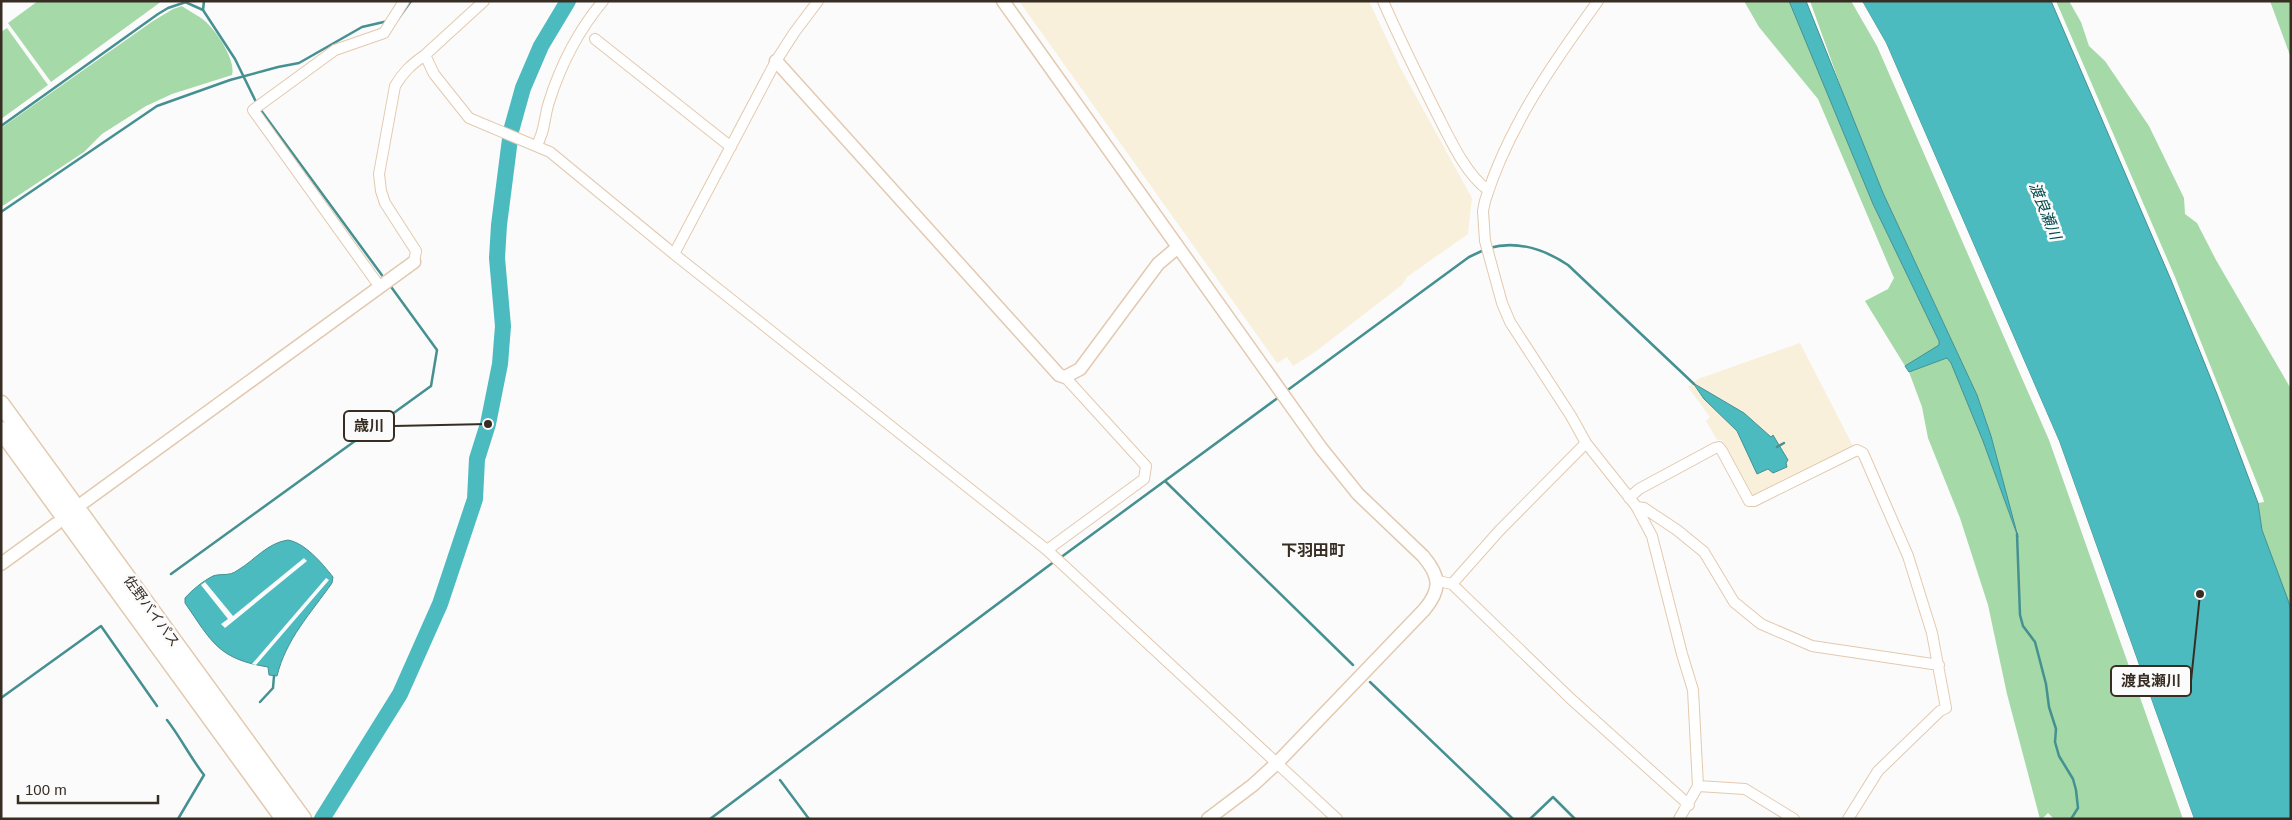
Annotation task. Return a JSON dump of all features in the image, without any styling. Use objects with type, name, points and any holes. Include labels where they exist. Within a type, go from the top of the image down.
[{"type":"highway","name":"佐野バイパス","points":[[1,404],[244,750],[284,819]]},
{"type":"highway","name":"佐野バイパス","points":[[1,430],[244,750],[303,819]]},
{"type":"street","points":[[380,287],[253,110],[335,50],[384,33],[404,1]]},
{"type":"street","points":[[84,502],[414,262],[416,251],[385,203],[379,174],[394,86],[407,68],[425,55],[484,1]]},
{"type":"street","points":[[536,146],[541,139],[548,105],[559,71],[582,28],[603,1]]},
{"type":"street","points":[[674,254],[776,61],[818,1]]},
{"type":"street","points":[[1003,1],[1277,387],[1349,484],[1366,503],[1423,556],[1438,581],[1437,591],[1424,610],[1277,763],[1208,819]]},
{"type":"street","points":[[1383,1],[1407,54],[1449,136],[1473,175],[1488,190]]},
{"type":"street","points":[[1598,1],[1538,85],[1488,190],[1483,211],[1485,241],[1502,303],[1510,322],[1572,416],[1586,444],[1637,507],[1652,536],[1693,690],[1698,786],[1679,819]]},
{"type":"street","points":[[595,39],[731,147]]},
{"type":"street","points":[[425,55],[434,74],[469,118],[550,152],[674,254],[1055,556],[1337,819]]},
{"type":"street","points":[[776,61],[1052,369],[1065,378],[1146,466],[1144,478],[1055,556]]},
{"type":"street","points":[[1065,378],[1080,369],[1158,264],[1178,247]]},
{"type":"street","points":[[1452,584],[1499,531],[1586,444]]},
{"type":"street","points":[[1629,498],[1639,490],[1715,448],[1722,450],[1749,501],[1754,501],[1860,450],[1863,453],[1908,556],[1932,633],[1946,708],[1940,711],[1878,771],[1848,819]]},
{"type":"street","points":[[1637,507],[1644,508],[1677,530],[1704,552],[1734,602],[1761,624],[1812,646],[1939,665]]},
{"type":"street","points":[[1,564],[56,524]]},
{"type":"street","points":[[1438,581],[1452,584],[1572,699],[1689,804]]},
{"type":"street","points":[[1698,786],[1745,789],[1794,819]]},
{"type":"shaded area","points":[[1019,1],[1369,1],[1401,69],[1472,198],[1468,234],[1407,277],[1402,285],[1315,352],[1293,366],[1287,357],[1277,363]]},
{"type":"shaded area","points":[[1800,343],[1853,446],[1755,497],[1750,495],[1722,440],[1717,440],[1706,421],[1710,417],[1688,387],[1698,379]]},
{"type":"green space","points":[[38,1],[162,1],[51,82],[8,23]]},
{"type":"green space","points":[[1744,1],[1789,1],[1873,204],[1939,341],[1939,345],[1935,349],[1905,366],[1865,301],[1888,289],[1894,278],[1818,99],[1759,27]]},
{"type":"green space","points":[[1810,1],[1851,1],[1877,46],[2049,440],[2183,819],[2054,819],[2048,813],[2040,819],[2007,694],[1988,605],[1960,518],[1928,438],[1922,407],[1909,372],[1947,358],[1951,363],[1983,441],[2015,529],[1991,436],[1977,395],[1883,193],[1848,107]]},
{"type":"green space","points":[[2056,1],[2069,1],[2081,22],[2089,46],[2105,61],[2149,126],[2184,198],[2185,214],[2197,223],[2216,260],[2291,389],[2291,610],[2262,530],[2258,503],[2264,502],[2263,498],[2175,277]]},
{"type":"green space","points":[[2270,1],[2291,1],[2291,58]]},
{"type":"green space","points":[[182,6],[205,21],[217,35],[229,56],[233,69],[232,75],[172,94],[146,106],[102,134],[84,152],[1,207],[1,128],[153,21]]},
{"type":"green space","points":[[7,28],[48,85],[1,119],[1,32]]},
{"type":"water","points":[[1789,1],[1806,1],[1883,193],[1977,395],[1991,436],[2018,537],[1983,441],[1951,363],[1947,358],[1909,372],[1905,366],[1939,345],[1939,341],[1873,204]]},
{"type":"water","points":[[1862,1],[2051,1],[2171,280],[2217,394],[2258,503],[2262,530],[2291,610],[2291,819],[2194,819],[2059,441],[1886,43]]},
{"type":"water","points":[[1693,383],[1744,413],[1771,437],[1773,435],[1788,460],[1786,463],[1787,467],[1773,473],[1768,469],[1757,474],[1737,431],[1704,399]]},
{"type":"water","points":[[288,540],[307,549],[333,577],[332,583],[286,650],[277,676],[269,675],[268,667],[238,659],[218,647],[185,603],[185,598],[209,578],[235,572],[267,548]]},
{"type":"pier","points":[[1859,1],[1862,1],[1886,43],[2059,441],[2194,819],[2191,819],[2165,748],[2057,442],[1883,44]]},
{"type":"pier","points":[[304,558],[307,561],[225,628],[221,624],[228,619],[201,585],[205,582],[233,616]]},
{"type":"pier","points":[[326,578],[329,580],[256,665],[252,664]]},
{"type":"waterway","points":[[183,1],[203,10],[204,1]]},
{"type":"waterway","points":[[398,19],[411,1]]},
{"type":"waterway","points":[[322,819],[400,694],[440,604],[475,499],[477,459],[488,424],[500,364],[503,326],[497,258],[499,225],[511,131],[523,88],[541,46],[568,1]]},
{"type":"waterway","points":[[1,126],[158,14],[168,8],[186,2]]},
{"type":"waterway","points":[[203,10],[235,59],[257,104]]},
{"type":"waterway","points":[[1,212],[157,106],[230,80],[299,63],[362,27],[388,21]]},
{"type":"waterway","points":[[260,109],[384,278]]},
{"type":"waterway","points":[[1489,248],[1510,245],[1520,246],[1540,250],[1559,259],[1568,265],[1694,384]]},
{"type":"waterway","points":[[1285,392],[1469,257],[1484,250]]},
{"type":"waterway","points":[[171,574],[431,386],[437,350],[389,284]]},
{"type":"waterway","points":[[1060,558],[1279,397]]},
{"type":"waterway","points":[[1777,447],[1784,443]]},
{"type":"waterway","points":[[1165,481],[1353,665]]},
{"type":"waterway","points":[[2017,534],[2020,615],[2023,626],[2035,642],[2046,684],[2049,707],[2056,729],[2055,742],[2059,756],[2073,779],[2076,790],[2078,808],[2071,819]]},
{"type":"waterway","points":[[710,819],[1055,561]]},
{"type":"waterway","points":[[1,698],[101,626],[157,706]]},
{"type":"waterway","points":[[260,702],[273,688],[274,676]]},
{"type":"waterway","points":[[1370,682],[1513,819]]},
{"type":"waterway","points":[[167,720],[204,775],[178,819]]},
{"type":"waterway","points":[[780,780],[809,819]]},
{"type":"waterway","points":[[1530,819],[1553,797],[1575,819]]},
{"type":"place","name":"歳川","points":[[488,424]]},
{"type":"place","name":"渡良瀬川","points":[[2200,594]]},
{"type":"district","name":"下羽田町","points":[[1313,550]]}]
